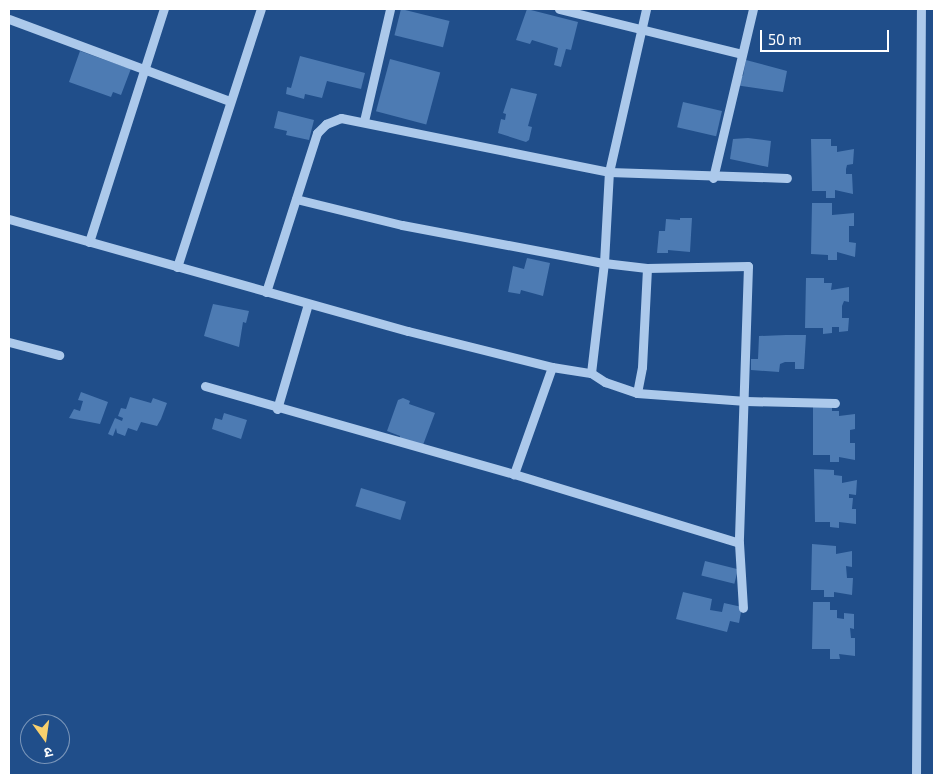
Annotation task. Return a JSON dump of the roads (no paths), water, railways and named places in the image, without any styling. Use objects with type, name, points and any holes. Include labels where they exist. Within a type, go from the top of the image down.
[{"type":"street","points":[[89,242],[164,9]]},
{"type":"street","points":[[177,268],[260,9]]},
{"type":"street","points":[[364,122],[390,9]]},
{"type":"street","points":[[559,9],[642,27],[742,54]]},
{"type":"street","points":[[591,373],[604,263],[609,172],[646,9]]},
{"type":"street","points":[[713,178],[754,9]]},
{"type":"street","points":[[916,775],[921,9]]},
{"type":"street","points":[[9,18],[230,101]]},
{"type":"street","points":[[266,292],[317,133],[326,124],[341,118],[609,172],[713,178],[787,178]]},
{"type":"street","points":[[296,198],[402,226],[604,263],[647,268],[748,266],[746,401],[739,543],[742,608]]},
{"type":"street","points":[[9,219],[308,304],[552,367],[591,373],[605,382],[637,393],[746,401],[835,403]]},
{"type":"street","points":[[637,393],[642,367],[647,268]]},
{"type":"street","points":[[277,409],[308,304]]},
{"type":"street","points":[[9,342],[59,355]]},
{"type":"street","points":[[514,474],[552,367]]},
{"type":"street","points":[[205,386],[277,409],[514,474],[739,543]]}]
